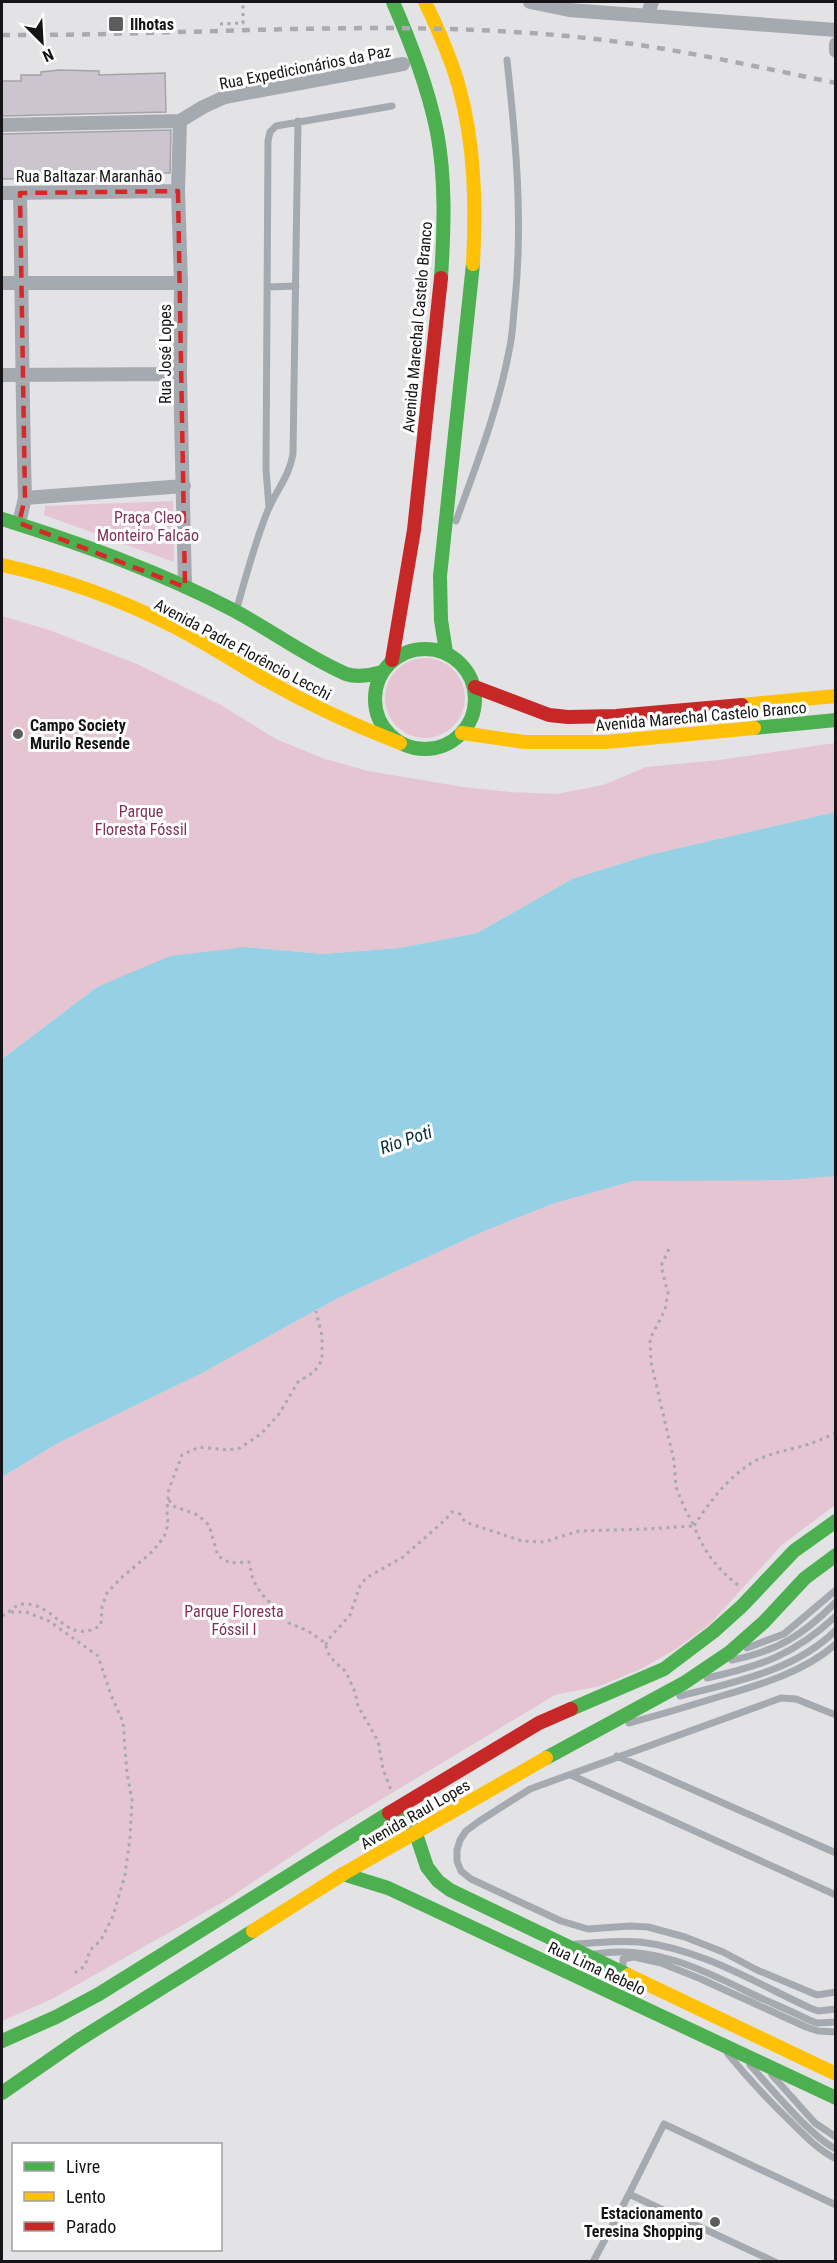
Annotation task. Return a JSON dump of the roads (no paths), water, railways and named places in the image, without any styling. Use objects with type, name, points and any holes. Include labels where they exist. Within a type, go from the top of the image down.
[{"type":"main road","name":"Avenida Marechal Castelo Branco","points":[[392,660],[403,606],[423,449],[439,303],[444,223],[440,153],[427,95],[419,62],[393,2]]},
{"type":"main road","points":[[425,2],[444,42],[459,88],[471,148],[474,216],[473,281],[440,576],[441,620],[446,652]]},
{"type":"main road","name":"Avenida Padre Florêncio Lecchi","points":[[2,519],[19,522],[80,543],[185,587],[236,612],[278,638],[349,675],[369,676],[382,672]]},
{"type":"main road","name":"Avenida Padre Florêncio Lecchi","points":[[2,565],[69,581],[157,619],[331,714],[359,728],[400,743]]},
{"type":"main road","points":[[427,648],[446,652],[459,660],[469,672],[475,687],[476,704],[471,720],[462,734],[449,743],[433,749],[416,748],[400,743],[387,733],[378,718],[374,702],[382,672],[392,660],[409,650],[427,648]]},
{"type":"main road","name":"Avenida Marechal Castelo Branco","points":[[475,687],[549,715],[568,717],[616,716],[836,696]]},
{"type":"main road","points":[[746,730],[750,705]]},
{"type":"main road","name":"Avenida Marechal Castelo Branco","points":[[462,734],[524,741],[606,742],[836,720]]},
{"type":"main road","name":"Avenida Raul Lopes","points":[[2,2042],[99,1994],[397,1802],[539,1723],[664,1669],[720,1626],[794,1551],[836,1521]]},
{"type":"main road","name":"Avenida Raul Lopes","points":[[2,2093],[77,2041],[343,1874],[506,1780],[684,1683],[730,1652],[764,1622],[805,1578],[836,1555]]},
{"type":"main road","name":"Rua Lima Rebelo","points":[[397,1802],[416,1833],[423,1858],[438,1881],[450,1890],[836,2074]]},
{"type":"main road","name":"Rua Lima Rebelo","points":[[343,1874],[388,1888],[836,2098]]},
{"type":"main road","points":[[615,1994],[626,1973]]},
{"type":"street","points":[[530,2],[569,10],[836,30]]},
{"type":"street","points":[[648,16],[652,2]]},
{"type":"street","points":[[836,44],[836,51]]},
{"type":"street","name":"Rua Expedicionários da Paz","points":[[2,125],[180,121],[225,97],[403,64]]},
{"type":"street","name":"Rua José Lopes","points":[[180,121],[178,191],[185,587]]},
{"type":"street","name":"Rua Baltazar Maranhão","points":[[2,193],[178,191]]},
{"type":"street","points":[[19,522],[25,498],[21,375],[20,193]]},
{"type":"street","points":[[2,283],[181,284]]},
{"type":"street","points":[[2,375],[180,374]]},
{"type":"street","points":[[25,498],[184,486]]},
{"type":"lane","points":[[442,559],[484,445],[509,351],[512,331],[519,261],[519,195],[507,60]]},
{"type":"lane","points":[[269,508],[266,469],[268,141],[270,132],[276,126],[298,121],[392,106]]},
{"type":"lane","points":[[236,612],[251,555],[269,508],[290,470],[293,454],[298,121]]},
{"type":"lane","points":[[267,287],[296,286]]},
{"type":"lane","points":[[730,1652],[748,1648],[784,1634],[836,1590]]},
{"type":"lane","points":[[715,1663],[754,1656],[784,1644],[813,1625],[836,1602]]},
{"type":"lane","points":[[684,1683],[737,1671],[787,1653],[805,1643],[836,1616]]},
{"type":"lane","points":[[639,1707],[763,1673],[791,1662],[812,1650],[836,1629]]},
{"type":"lane","points":[[589,1734],[767,1682],[809,1664],[823,1656],[836,1644]]},
{"type":"lane","points":[[835,1713],[796,1699],[781,1698],[530,1789],[466,1831],[457,1850],[457,1861],[461,1871],[486,1887],[561,1922],[588,1929],[648,1927],[685,1937],[723,1952],[817,1995],[836,1992]]},
{"type":"lane","points":[[617,1756],[836,1853]]},
{"type":"lane","points":[[571,1775],[836,1895]]},
{"type":"lane","points":[[568,1945],[637,1942],[660,1945],[706,1960],[818,2011],[836,2009]]},
{"type":"lane","points":[[588,1955],[635,1952],[661,1956],[703,1970],[808,2020],[817,2023],[836,2022]]},
{"type":"lane","points":[[626,1973],[622,1966],[623,1959],[634,1957],[647,1960],[701,1979],[806,2027],[818,2031],[836,2032]]},
{"type":"lane","points":[[718,2043],[750,2081],[822,2152],[836,2159]]},
{"type":"lane","points":[[741,2054],[801,2119],[826,2144],[836,2149]]},
{"type":"lane","points":[[765,2066],[815,2123],[836,2137]]},
{"type":"lane","points":[[593,2262],[664,2124],[836,2205]]},
{"type":"lane","points":[[629,2194],[775,2262]]},
{"type":"water","name":"Rio Poti","points":[[835,812],[835,1176],[785,1180],[633,1181],[552,1204],[482,1232],[340,1297],[200,1374],[58,1443],[2,1477],[2,1059],[97,987],[170,956],[246,947],[323,954],[399,948],[477,933],[572,879],[649,855]]},
{"type":"railway","points":[[2,35],[367,28],[513,32],[649,46],[836,83]]},
{"type":"place","name":"Ilhotas","points":[[116,24]]},
{"type":"place","name":"Campo Society Murilo Resende","points":[[18,734]]},
{"type":"place","name":"Estacionamento Teresina Shopping","points":[[715,2222]]},
{"type":"park label","name":"Praça Cleo Monteiro Falcão","points":[[148,526]]},
{"type":"park label","name":"Parque Floresta Fóssil","points":[[141,820]]},
{"type":"park label","name":"Parque Floresta Fóssil I","points":[[234,1620]]}]
